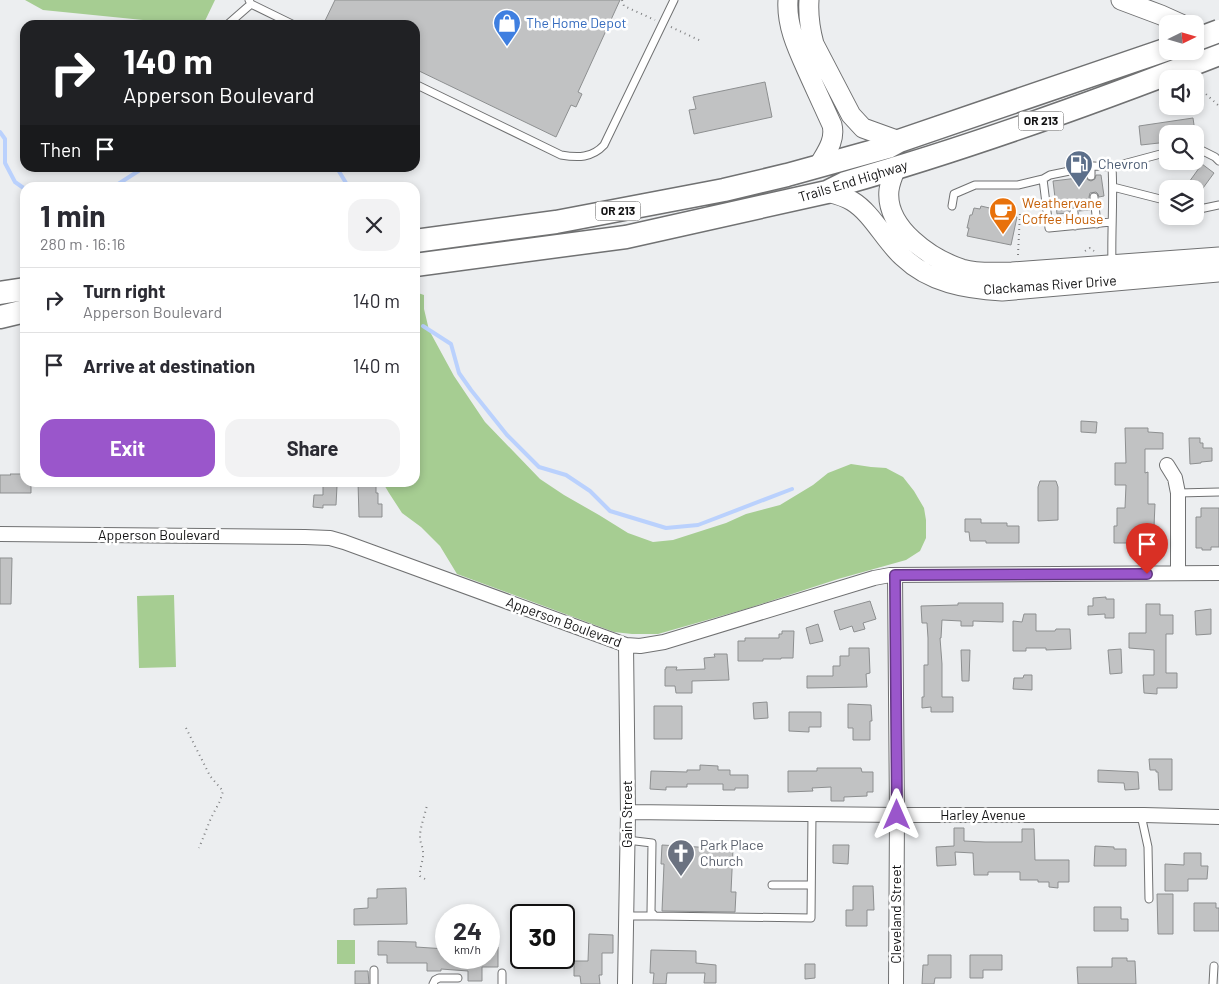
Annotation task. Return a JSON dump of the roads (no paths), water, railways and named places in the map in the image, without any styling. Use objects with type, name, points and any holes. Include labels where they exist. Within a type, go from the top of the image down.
[{"type":"highway","points":[[1204,37],[1219,31]]},
{"type":"highway","name":"Trails End Highway","points":[[420,240],[565,220],[787,176],[888,147],[899,141],[1159,52]]},
{"type":"highway","name":"Trails End Highway","points":[[1198,70],[1219,54]]},
{"type":"highway","name":"Trails End Highway","points":[[420,264],[626,237],[827,192],[844,183],[1159,86]]},
{"type":"highway","points":[[0,293],[20,290]]},
{"type":"highway","points":[[0,317],[20,312]]},
{"type":"main road","points":[[788,0],[791,29],[834,132],[831,144],[818,167]]},
{"type":"main road","points":[[809,0],[809,16],[814,44],[851,115],[863,128],[899,141]]},
{"type":"main road","points":[[1121,0],[1161,15]]},
{"type":"main road","points":[[1204,39],[1219,50]]},
{"type":"main road","name":"Clackamas River Drive","points":[[896,168],[889,191],[892,211],[901,229],[930,254],[963,269],[982,273],[1012,272],[1219,257]]},
{"type":"main road","name":"Clackamas River Drive","points":[[827,192],[842,196],[860,207],[903,258],[918,269],[935,279],[978,290],[1002,291],[1112,265],[1219,272]]},
{"type":"street","points":[[1167,465],[1175,478],[1178,492],[1178,574]]},
{"type":"street","name":"Apperson Boulevard","points":[[0,534],[305,536],[330,538],[626,645],[640,646],[664,642],[874,578],[895,575],[1219,574]]},
{"type":"street","name":"Cleveland Street","points":[[895,575],[896,984]]},
{"type":"street","name":"Gain Street","points":[[625,984],[628,812],[626,645]]},
{"type":"street","name":"Harley Avenue","points":[[628,812],[1219,817]]},
{"type":"lane","points":[[420,86],[561,155],[576,157],[592,154],[604,145],[674,0]]},
{"type":"lane","points":[[232,20],[250,2],[284,20]]},
{"type":"lane","points":[[1204,152],[1219,161]]},
{"type":"lane","points":[[952,206],[954,194],[975,185],[1018,185],[1043,179],[1050,175],[1070,175],[1090,167],[1112,167],[1159,154]]},
{"type":"lane","points":[[1090,167],[1092,176]]},
{"type":"lane","points":[[1112,167],[1112,265]]},
{"type":"lane","points":[[1043,179],[1048,228],[1111,222]]},
{"type":"lane","points":[[1113,187],[1159,199]]},
{"type":"lane","points":[[1094,197],[1097,224]]},
{"type":"lane","points":[[1204,208],[1219,205]]},
{"type":"lane","points":[[1074,212],[1075,226]]},
{"type":"lane","points":[[1178,492],[1219,492]]},
{"type":"lane","points":[[626,916],[811,918],[812,814]]},
{"type":"lane","points":[[1141,815],[1148,847],[1149,899]]},
{"type":"lane","points":[[627,840],[652,843],[651,912],[655,916]]},
{"type":"lane","points":[[772,885],[811,885]]},
{"type":"lane","points":[[1213,984],[1214,966]]},
{"type":"lane","points":[[374,970],[374,984]]},
{"type":"lane","points":[[502,973],[502,984]]},
{"type":"lane","points":[[433,984],[439,978],[458,978]]},
{"type":"waterway","points":[[0,132],[5,139],[5,163],[15,182],[20,186]]},
{"type":"waterway","points":[[121,182],[137,172]]},
{"type":"waterway","points":[[339,172],[345,182]]},
{"type":"waterway","points":[[423,326],[451,344],[459,373],[471,390],[507,435],[539,467],[566,475],[590,491],[610,511],[666,528],[698,525],[792,489]]},
{"type":"place","name":"The Home Depot","points":[[507,47]]},
{"type":"place","name":"Chevron","points":[[1079,188]]},
{"type":"place","name":"Weathervane Coffee House","points":[[1003,235]]},
{"type":"place","name":"Park Place Church","points":[[681,877]]}]
